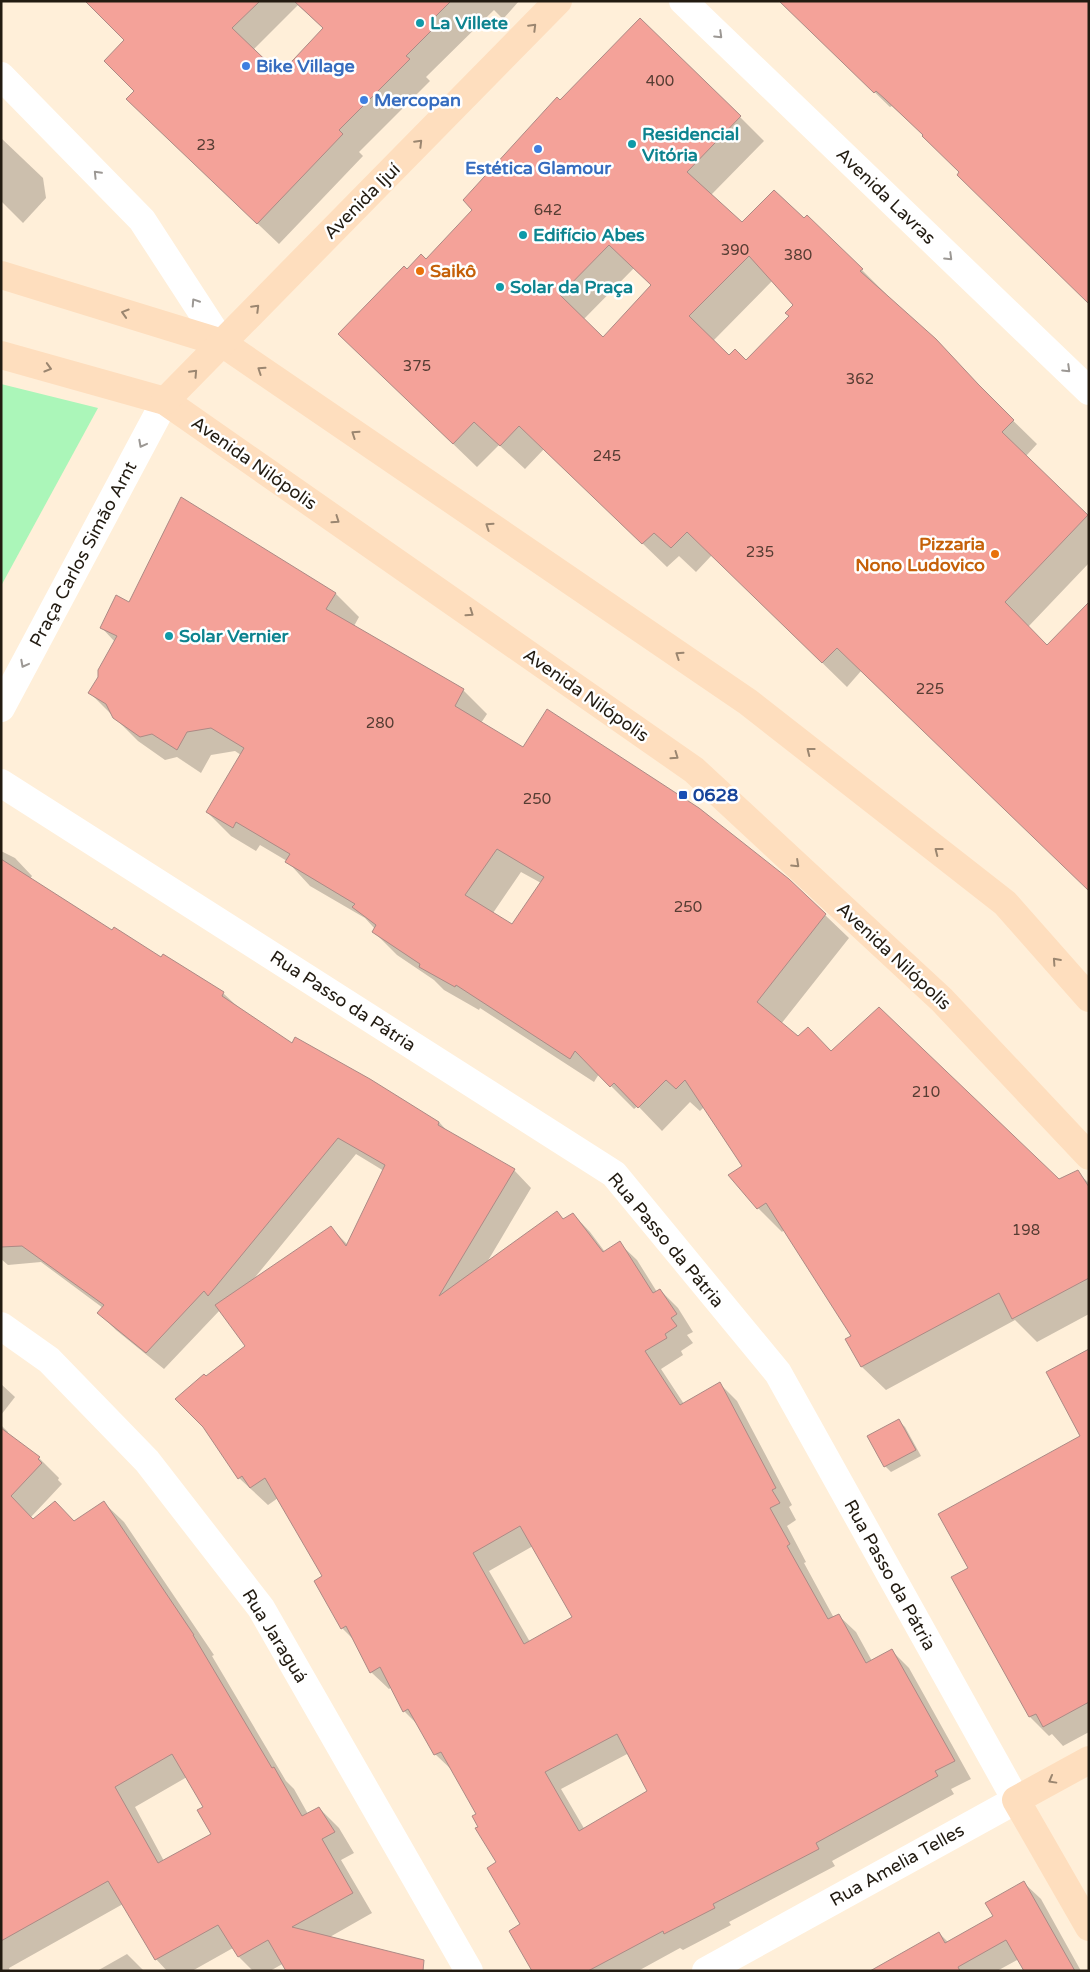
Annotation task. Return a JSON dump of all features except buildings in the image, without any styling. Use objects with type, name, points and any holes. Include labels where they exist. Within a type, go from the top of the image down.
[{"type":"main road","name":"Avenida Ijuí","points":[[165,401],[558,1]]},
{"type":"main road","points":[[1,275],[222,343],[748,702],[1005,903],[1089,998]]},
{"type":"main road","name":"Avenida Nilópolis","points":[[1,355],[165,401],[694,770],[942,1000],[1089,1156]]},
{"type":"main road","name":"Rua Amelia Telles","points":[[1016,1800],[1089,1760]]},
{"type":"main road","name":"Rua Passo da Pátria","points":[[1016,1800],[1089,1927]]},
{"type":"street","name":"Avenida Lavras","points":[[684,1],[1089,390]]},
{"type":"street","points":[[1,76],[142,220],[222,343]]},
{"type":"street","name":"Praça Carlos Simão Arnt","points":[[1,708],[165,401]]},
{"type":"street","name":"Rua Passo da Pátria","points":[[1,783],[614,1174],[778,1374],[1016,1800]]},
{"type":"street","name":"Rua Jaraguá","points":[[1,1326],[49,1360],[147,1460],[261,1608],[469,1971]]},
{"type":"street","name":"Rua Amelia Telles","points":[[706,1971],[1016,1800]]},
{"type":"green space","points":[[1,384],[98,408],[1,586]]},
{"type":"place","name":"La Villete","points":[[420,23]]},
{"type":"place","name":"Bike Village","points":[[246,66]]},
{"type":"place","name":"Mercopan","points":[[364,100]]},
{"type":"place","name":"Residencial Vitória","points":[[632,144]]},
{"type":"place","name":"Estética Glamour","points":[[538,149]]},
{"type":"place","name":"Edifício Abes","points":[[523,235]]},
{"type":"place","name":"Saikô","points":[[420,271]]},
{"type":"place","name":"Solar da Praça","points":[[500,287]]},
{"type":"place","name":"Pizzaria Nono Ludovico","points":[[995,554]]},
{"type":"place","name":"Solar Vernier","points":[[169,636]]},
{"type":"place","name":"0628","points":[[683,795]]}]
